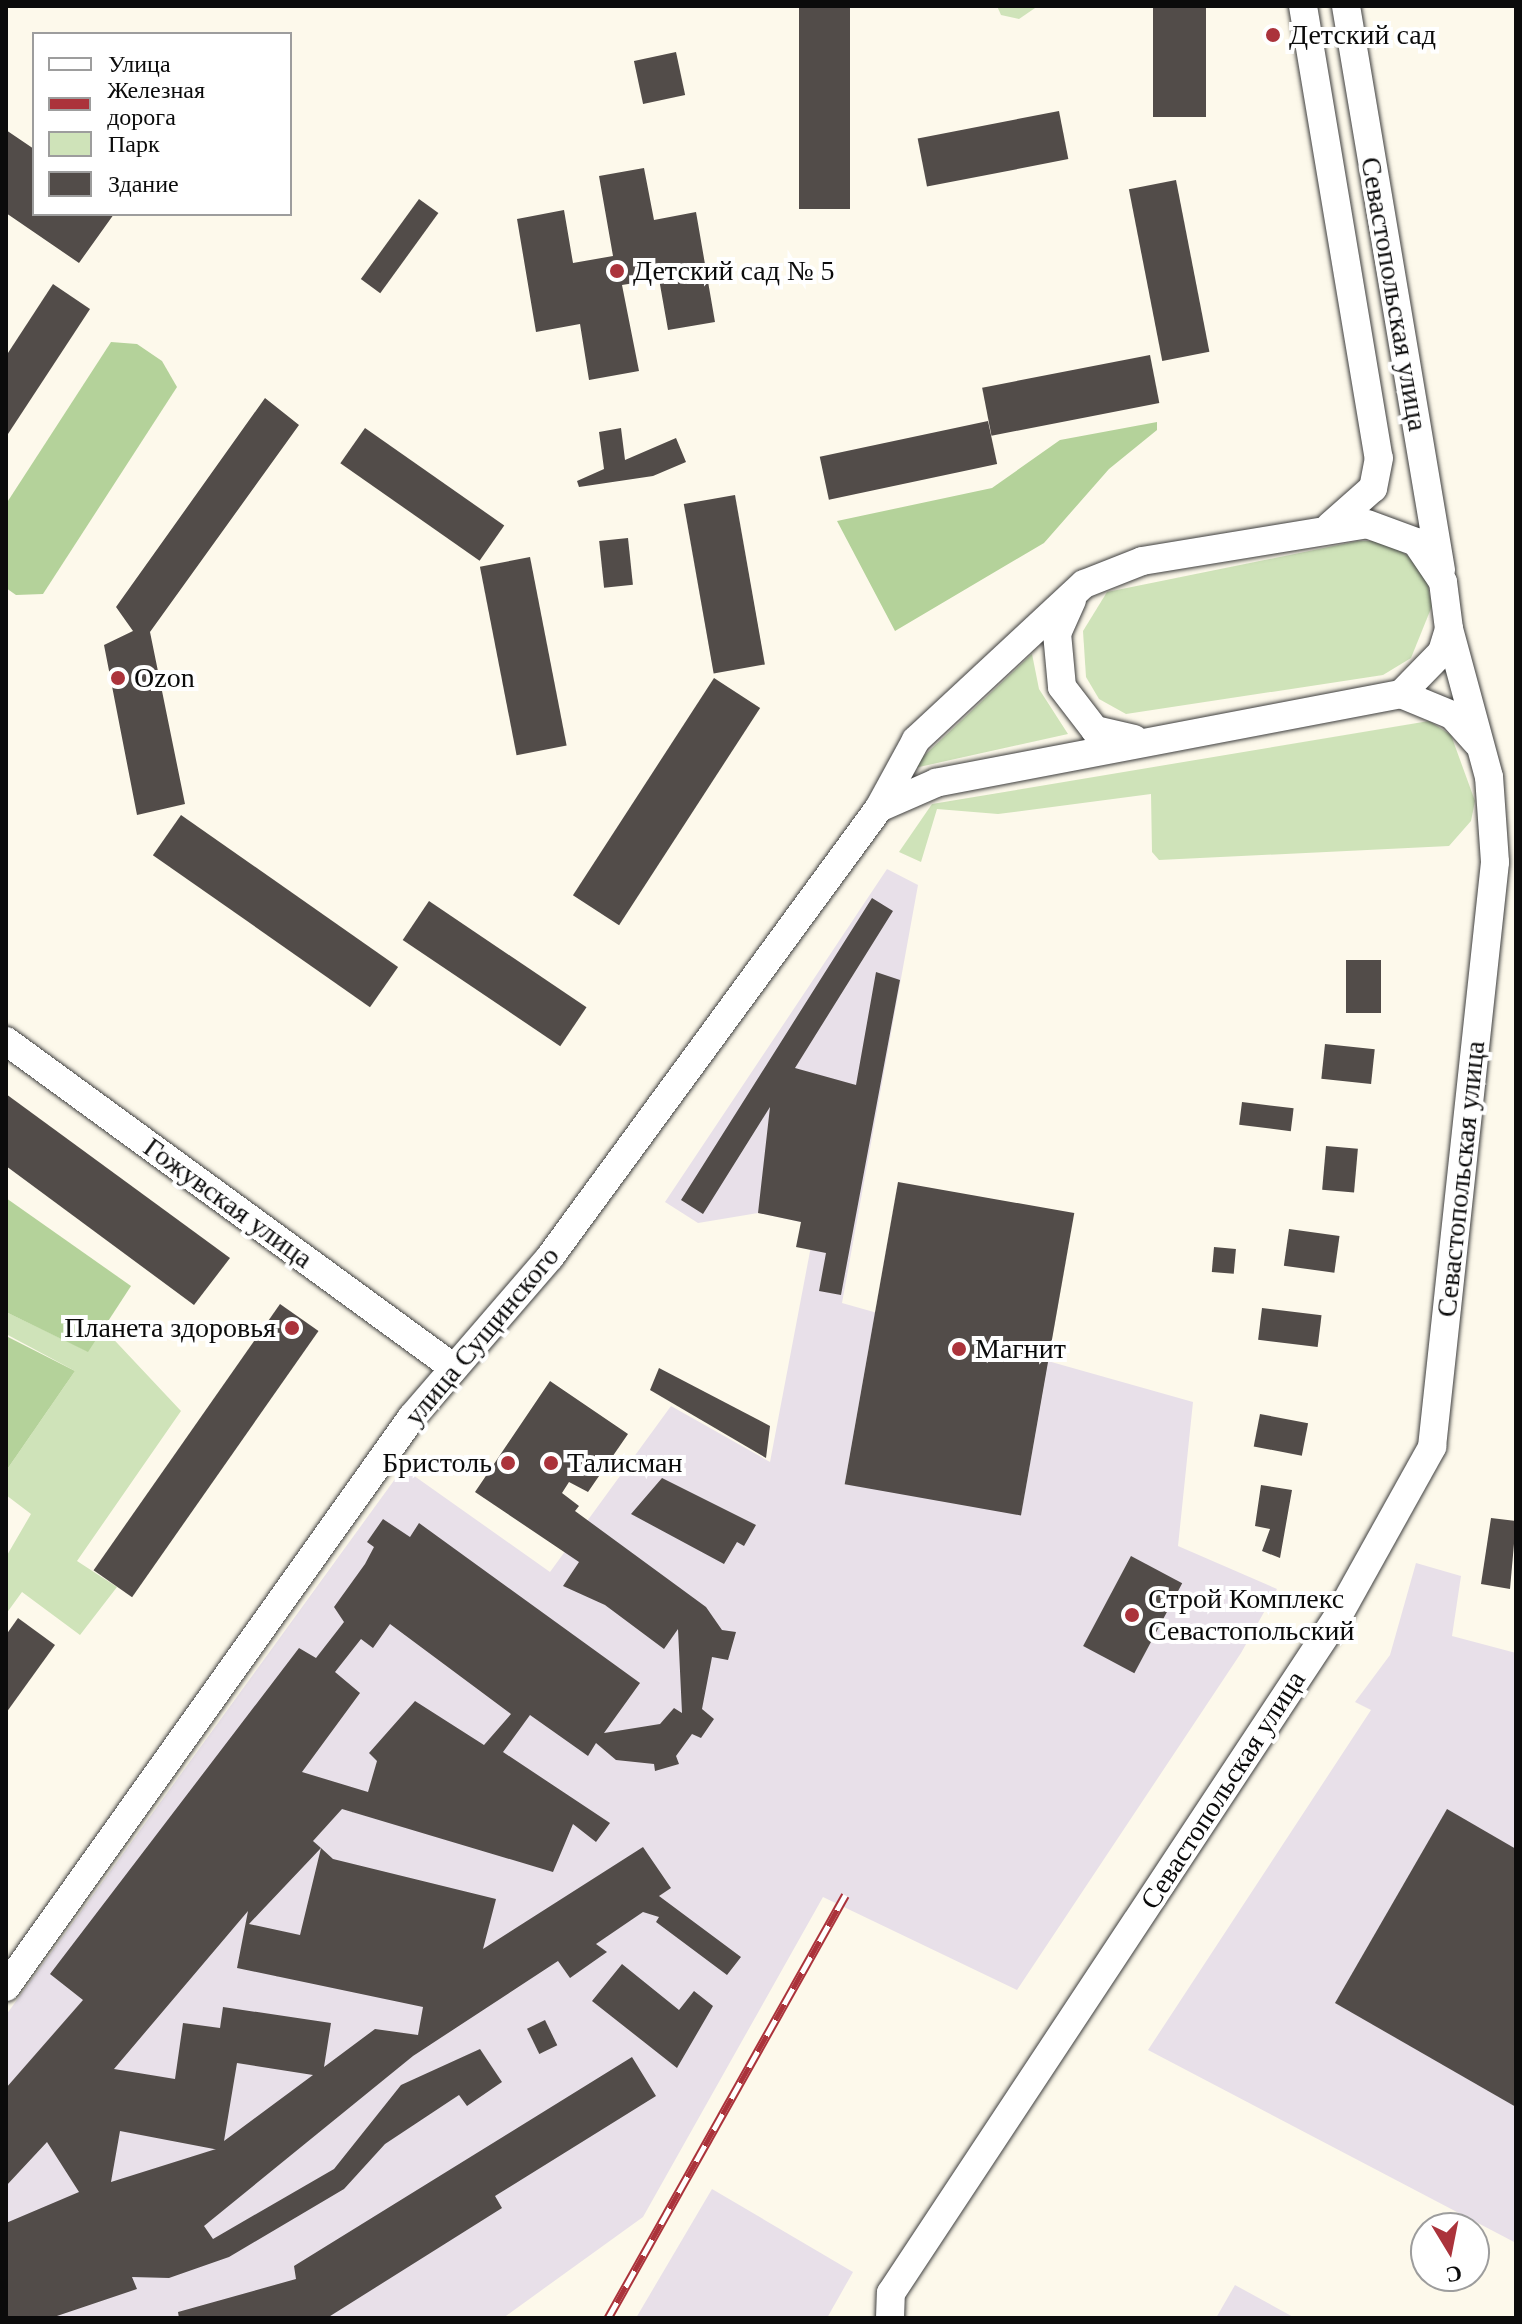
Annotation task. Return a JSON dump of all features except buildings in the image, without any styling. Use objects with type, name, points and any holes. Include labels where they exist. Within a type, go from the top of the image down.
[{"type":"street","name":"Севастопольская улица","points":[[1303,6],[1379,458],[1373,488],[1330,526]]},
{"type":"street","name":"Севастопольская улица","points":[[890,2318],[891,2293],[1337,1618],[1432,1447],[1495,862],[1481,747],[1449,629],[1346,6]]},
{"type":"street","points":[[1152,740],[1095,730],[1062,687],[1057,633],[1084,584],[1142,561],[1330,526],[1395,531],[1416,542],[1443,582]]},
{"type":"street","name":"улица Сущинского","points":[[6,1987],[450,1365],[550,1257],[879,808],[916,740],[1084,584]]},
{"type":"street","points":[[879,808],[936,783],[1401,694],[1428,674],[1449,629]]},
{"type":"street","points":[[1401,694],[1452,715],[1481,747]]},
{"type":"street","name":"Гожувская улица","points":[[6,1041],[450,1365]]},
{"type":"shaded area","points":[[887,869],[918,885],[842,1303],[1193,1402],[1178,1546],[1277,1589],[1241,1653],[1017,1990],[823,1897],[643,2217],[503,2318],[6,2318],[6,2015],[403,1468],[550,1572],[671,1406],[770,1462],[815,1225],[758,1213],[698,1223],[665,1202]]},
{"type":"shaded area","points":[[1416,1563],[1461,1576],[1452,1636],[1516,1653],[1516,2243],[1490,2229],[1490,2212],[1457,2212],[1148,2050],[1371,1710],[1355,1702],[1390,1655]]},
{"type":"shaded area","points":[[712,2189],[853,2272],[827,2318],[636,2318]]},
{"type":"shaded area","points":[[1235,2285],[1295,2318],[1216,2318]]},
{"type":"green space","points":[[997,6],[1038,6],[1019,19],[1001,15]]},
{"type":"green space","points":[[111,342],[137,344],[162,361],[177,387],[43,594],[16,595],[6,588],[6,504]]},
{"type":"green space","points":[[1157,422],[1157,430],[1109,469],[1044,543],[895,631],[837,521],[992,488],[1060,440]]},
{"type":"green space","points":[[1358,541],[1386,541],[1409,557],[1426,578],[1432,606],[1411,658],[1383,675],[1126,714],[1099,699],[1086,677],[1083,631],[1107,592]]},
{"type":"green space","points":[[1032,654],[1039,689],[1068,734],[910,769]]},
{"type":"green space","points":[[1429,721],[1451,735],[1475,801],[1471,821],[1449,846],[1159,860],[1152,852],[1151,794],[998,814],[937,809],[921,862],[899,852],[932,804]]},
{"type":"green space","points":[[6,1198],[131,1286],[88,1352],[6,1312]]},
{"type":"green space","points":[[6,1312],[87,1351],[103,1328],[181,1411],[77,1561],[117,1587],[80,1635],[22,1592],[6,1614],[6,1557],[31,1514],[6,1495],[6,1471],[75,1371],[6,1334]]},
{"type":"green space","points":[[6,1336],[75,1371],[6,1471]]},
{"type":"railway","points":[[608,2318],[845,1895]]},
{"type":"place","name":"Детский сад","points":[[1273,35]]},
{"type":"place","name":"Детский сад № 5","points":[[617,271]]},
{"type":"place","name":"Ozon","points":[[118,678]]},
{"type":"place","name":"Планета здоровья","points":[[292,1328]]},
{"type":"place","name":"Магнит","points":[[959,1349]]},
{"type":"place","name":"Бристоль","points":[[508,1463]]},
{"type":"place","name":"Талисман","points":[[551,1463]]},
{"type":"place","name":"Строй Комплекс Севастопольский","points":[[1132,1615]]}]
